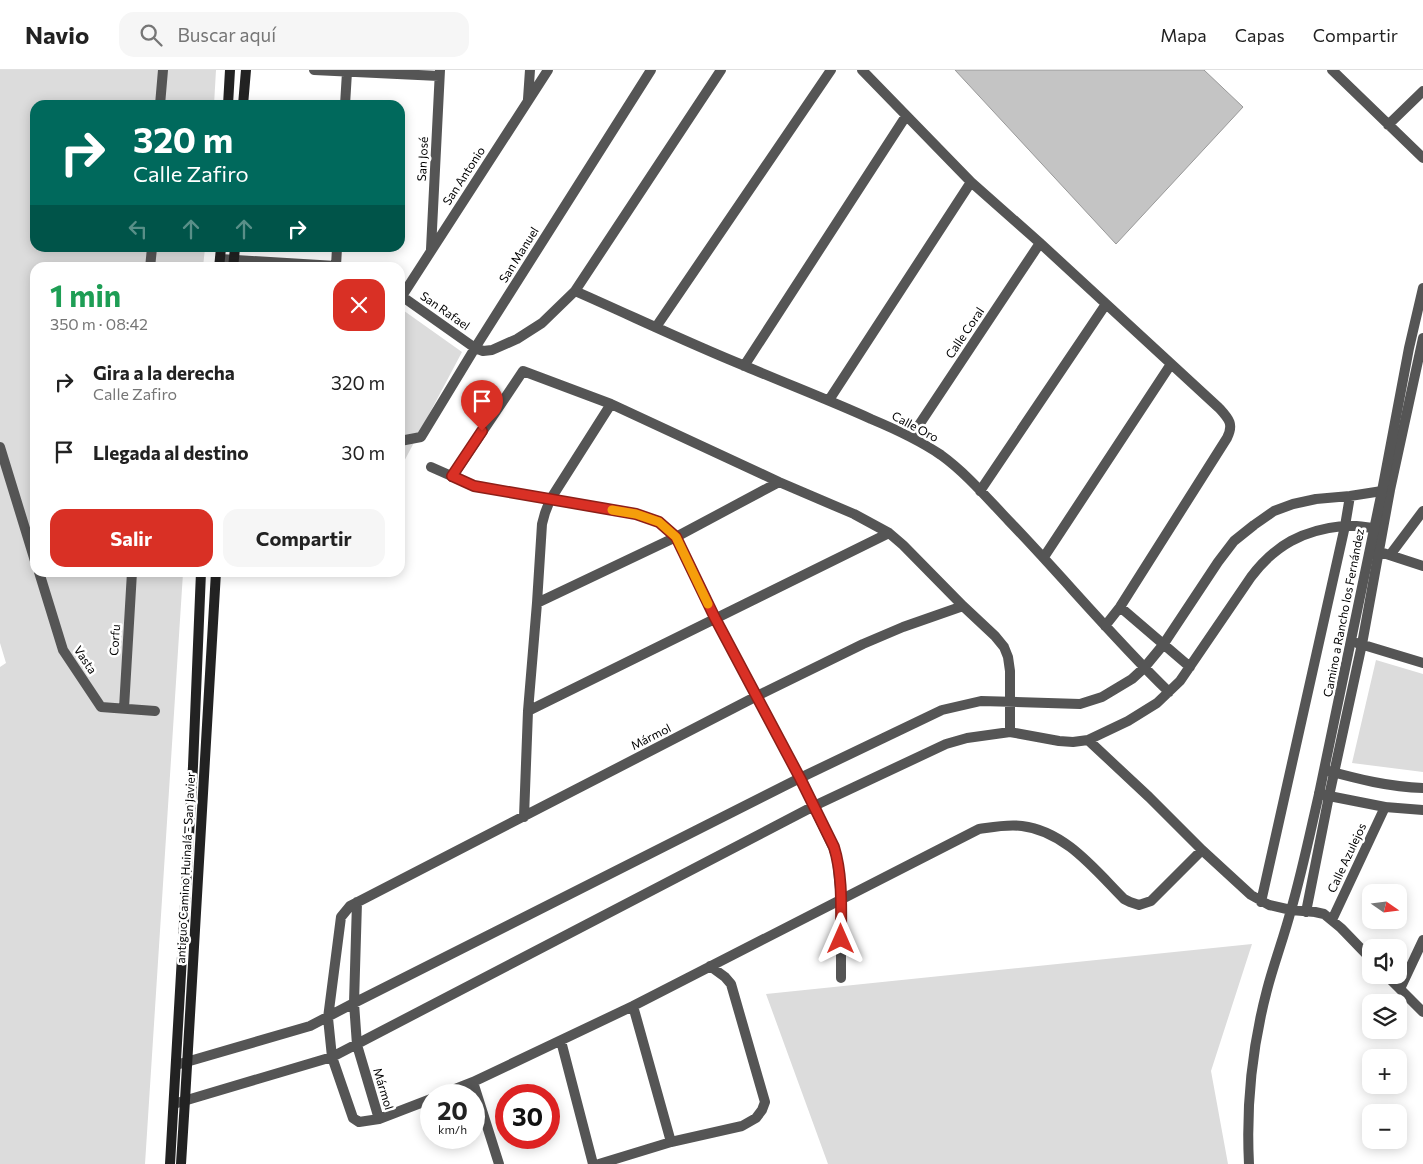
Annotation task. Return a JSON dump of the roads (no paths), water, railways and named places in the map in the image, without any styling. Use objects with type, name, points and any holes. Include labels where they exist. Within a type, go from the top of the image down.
[{"type":"main road","points":[[228,100],[230,70]]},
{"type":"main road","points":[[243,100],[246,70]]},
{"type":"main road","points":[[170,1164],[193,766],[200,577]]},
{"type":"main road","name":"antiguo Camino Huinalá - San Javier","points":[[181,1164],[216,577]]},
{"type":"street","points":[[160,100],[163,70]]},
{"type":"street","points":[[314,70],[439,73]]},
{"type":"street","points":[[528,101],[530,70]]},
{"type":"street","name":"San Antonio","points":[[405,289],[548,70]]},
{"type":"street","name":"San Manuel","points":[[405,440],[421,437],[475,348],[651,70]]},
{"type":"street","points":[[475,348],[484,351],[492,350],[517,339],[542,322],[575,291],[721,70]]},
{"type":"street","points":[[656,327],[831,70]]},
{"type":"street","points":[[862,70],[971,182],[1171,364],[1222,412],[1230,423],[1231,430],[1120,607],[1105,626]]},
{"type":"street","points":[[1332,70],[1423,158]]},
{"type":"street","points":[[345,100],[347,72]]},
{"type":"street","name":"San José","points":[[431,250],[439,73]]},
{"type":"street","points":[[1388,125],[1423,91]]},
{"type":"street","points":[[744,366],[906,116]]},
{"type":"street","points":[[829,400],[971,182]]},
{"type":"street","name":"Calle Coral","points":[[911,437],[1040,243]]},
{"type":"street","name":"Camino a Rancho los Fernández","points":[[1330,771],[1357,643],[1379,552],[1374,528],[1409,348],[1423,288]]},
{"type":"street","name":"Calle Oro","points":[[575,291],[911,437],[948,460],[1044,557],[1144,668],[1170,692]]},
{"type":"street","name":"San Rafael","points":[[405,298],[475,348]]},
{"type":"street","points":[[980,491],[1106,304]]},
{"type":"street","points":[[1379,552],[1390,490],[1423,338]]},
{"type":"street","points":[[1044,557],[1171,364]]},
{"type":"street","points":[[452,476],[523,371],[611,404],[779,482],[854,514],[889,533],[903,545],[1004,647],[1010,670],[1010,732]]},
{"type":"street","points":[[524,817],[528,712],[542,524],[550,500],[611,404]]},
{"type":"street","points":[[0,448],[30,545]]},
{"type":"street","points":[[431,467],[474,486],[642,516],[659,522],[676,537],[715,618],[800,778],[835,853],[841,899],[841,978]]},
{"type":"street","points":[[537,604],[676,537],[779,482]]},
{"type":"street","points":[[176,1065],[310,1026],[328,1018],[354,1003],[800,778],[942,710],[981,701],[1080,704],[1102,697],[1132,679],[1144,668],[1163,645],[1234,541],[1254,524],[1274,511],[1293,504],[1316,499],[1382,491]]},
{"type":"street","points":[[1261,902],[1345,526],[1350,496]]},
{"type":"street","points":[[1379,552],[1423,511]]},
{"type":"street","points":[[173,1104],[332,1057],[814,806],[946,744],[967,738],[1010,732],[1073,742],[1088,740],[1128,721],[1157,703],[1170,692],[1190,667],[1261,563],[1276,550],[1292,540],[1320,530],[1345,526],[1374,528]]},
{"type":"street","points":[[528,712],[889,533]]},
{"type":"street","points":[[1379,552],[1423,566]]},
{"type":"street","name":"Vasta","points":[[40,577],[62,650],[101,706],[155,712]]},
{"type":"street","name":"Corfu","points":[[124,708],[132,577]]},
{"type":"street","name":"Mármol","points":[[357,902],[354,1003],[357,1045],[379,1119],[359,1122],[354,1119],[332,1057],[328,1018],[342,917],[347,910],[357,902],[757,696],[863,644],[903,627],[963,606]]},
{"type":"street","points":[[1120,607],[1190,667]]},
{"type":"street","points":[[1357,643],[1423,663]]},
{"type":"street","points":[[1088,740],[1239,885],[1261,902],[1269,906],[1324,914],[1362,950]]},
{"type":"street","points":[[1249,1164],[1248,1101],[1252,1066],[1267,991],[1330,771],[1387,785],[1423,788]]},
{"type":"street","points":[[1324,796],[1384,808],[1423,810]]},
{"type":"street","points":[[1306,912],[1324,796]]},
{"type":"street","name":"Calle Azulejos","points":[[1332,920],[1384,808]]},
{"type":"street","points":[[468,1084],[633,1006],[979,829],[1000,826],[1022,826],[1042,831],[1061,840],[1124,899],[1139,905],[1150,901],[1202,850]]},
{"type":"street","points":[[1400,989],[1423,940]]},
{"type":"street","points":[[599,1164],[671,1142],[742,1126],[756,1118],[762,1110],[764,1102],[731,984],[710,966]]},
{"type":"street","points":[[1395,984],[1423,1012]]},
{"type":"street","points":[[633,1006],[671,1142]]},
{"type":"street","points":[[561,1041],[593,1164]]},
{"type":"street","points":[[473,1082],[499,1164]]},
{"type":"street","points":[[379,1119],[420,1102]]}]
